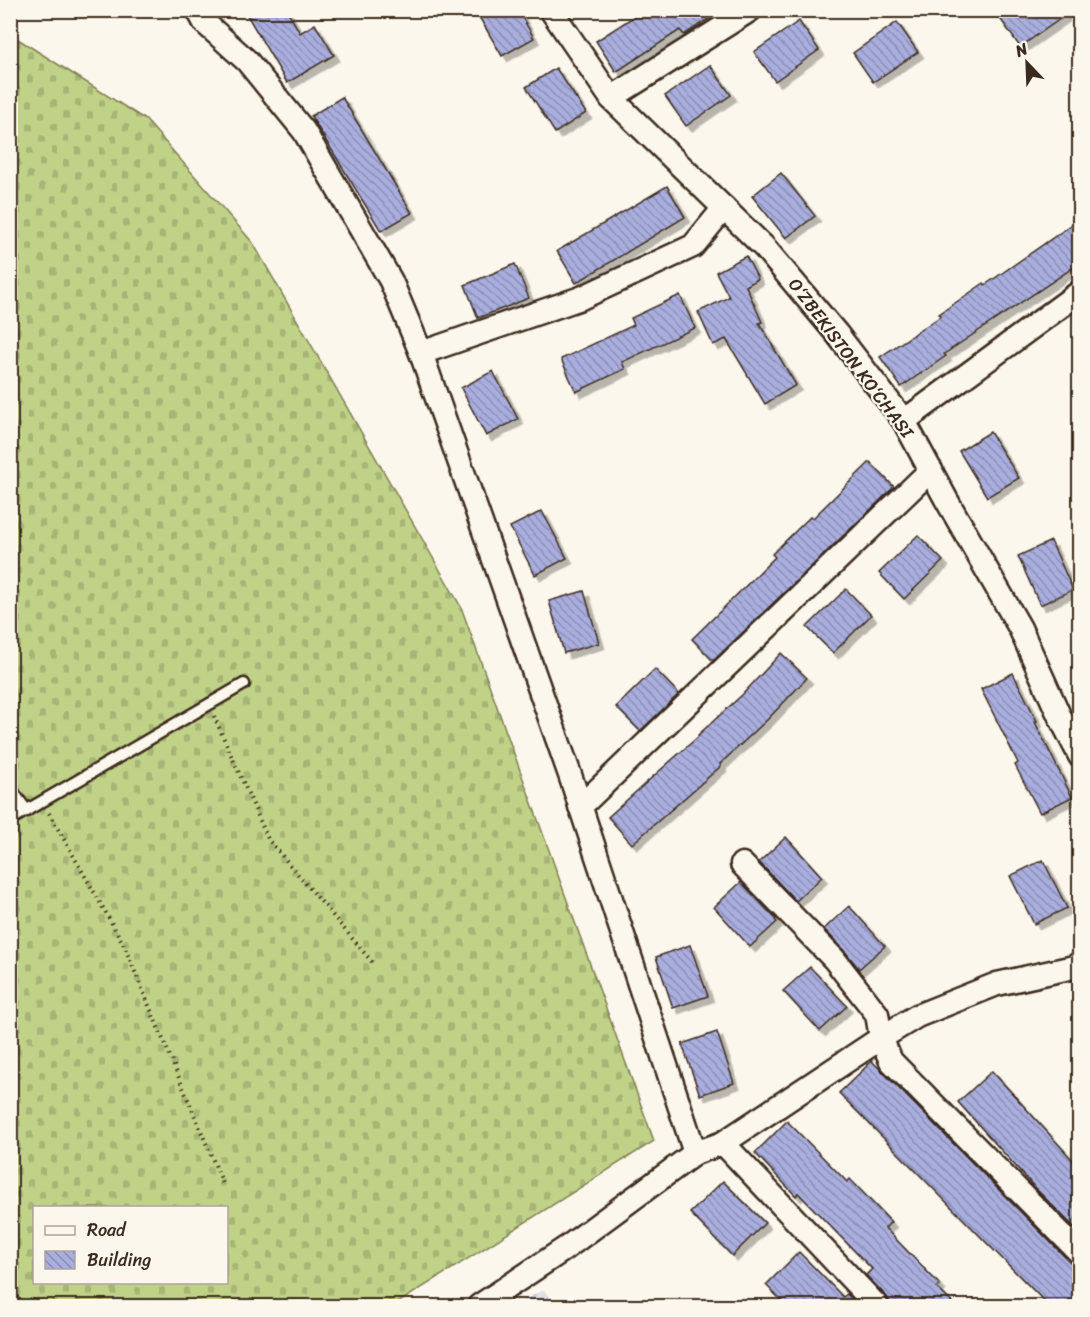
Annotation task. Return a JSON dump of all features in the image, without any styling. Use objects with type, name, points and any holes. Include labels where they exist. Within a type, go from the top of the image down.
[{"type":"street","points":[[198,10],[205,23],[247,61],[304,131],[391,281],[421,353],[580,807],[695,1153]]},
{"type":"street","name":"O‘ZBEKISTON KO‘CHASI","points":[[551,10],[611,98],[765,247],[837,334],[904,421],[1020,628],[1059,716],[1080,756]]},
{"type":"street","points":[[611,98],[750,10]]},
{"type":"street","points":[[421,353],[581,298],[693,246],[724,208]]},
{"type":"street","points":[[904,421],[1080,292]]},
{"type":"street","points":[[580,807],[931,470]]},
{"type":"street","points":[[742,864],[834,959],[877,1014],[881,1038],[891,1061],[1080,1253]]},
{"type":"street","points":[[479,1306],[566,1248],[695,1153],[723,1143],[917,1016],[997,984],[1078,968]]},
{"type":"street","points":[[723,1143],[877,1306]]},
{"type":"lane","points":[[10,820],[244,684]]},
{"type":"lane","points":[[10,788],[27,811]]},
{"type":"path","points":[[209,705],[268,839],[373,963]]},
{"type":"path","points":[[42,802],[123,943],[223,1184]]},
{"type":"shaded area","points":[[544,1290],[557,1306],[511,1306]]},
{"type":"green space","points":[[10,34],[146,120],[253,243],[461,607],[654,1141],[393,1306],[11,1306]]},
{"type":"building","points":[[244,10],[287,10],[300,33],[315,24],[334,55],[287,83]]},
{"type":"building","points":[[475,10],[518,10],[534,38],[502,56]]},
{"type":"building","points":[[644,10],[722,10],[684,35],[680,30],[616,72],[596,41]]},
{"type":"building","points":[[1009,10],[1073,10],[1020,47],[999,17]]},
{"type":"building","points":[[799,21],[819,50],[775,81],[754,52]]},
{"type":"building","points":[[897,22],[918,52],[873,82],[853,53]]},
{"type":"building","points":[[710,65],[731,95],[686,126],[665,96]]},
{"type":"building","points":[[556,68],[586,113],[555,133],[526,87]]},
{"type":"building","points":[[342,97],[412,213],[381,231],[311,116]]},
{"type":"building","points":[[781,173],[815,216],[786,238],[752,196]]},
{"type":"building","points":[[667,186],[685,217],[576,283],[557,251]]},
{"type":"building","points":[[1080,219],[1080,263],[944,354],[946,356],[901,387],[880,357],[941,316],[939,314]]},
{"type":"building","points":[[746,256],[758,279],[746,286],[762,322],[759,323],[796,385],[765,404],[726,339],[713,345],[698,312],[729,297],[716,272]]},
{"type":"building","points":[[515,264],[529,298],[478,318],[465,285]]},
{"type":"building","points":[[680,295],[695,328],[622,362],[625,369],[576,392],[561,359],[634,325],[631,318]]},
{"type":"building","points":[[493,371],[518,419],[486,436],[461,388]]},
{"type":"building","points":[[990,432],[1019,478],[987,497],[959,451]]},
{"type":"building","points":[[870,462],[894,487],[713,661],[692,639],[775,557],[772,554],[811,516],[813,518]]},
{"type":"building","points":[[542,511],[567,558],[535,575],[510,527]]},
{"type":"building","points":[[918,535],[943,561],[904,599],[879,573]]},
{"type":"building","points":[[1051,541],[1073,590],[1040,605],[1018,556]]},
{"type":"building","points":[[846,589],[871,615],[833,653],[807,627]]},
{"type":"building","points":[[584,591],[599,643],[564,653],[549,601]]},
{"type":"building","points":[[781,653],[807,678],[720,764],[721,766],[632,844],[608,817],[699,736]]},
{"type":"building","points":[[655,669],[679,694],[640,731],[616,707]]},
{"type":"building","points":[[1013,673],[1072,797],[1040,813],[1015,765],[1018,763],[981,689]]},
{"type":"building","points":[[786,837],[822,877],[796,901],[759,862]]},
{"type":"building","points":[[1043,860],[1067,908],[1034,924],[1010,876]]},
{"type":"building","points":[[741,882],[777,922],[750,947],[714,907]]},
{"type":"building","points":[[849,906],[885,946],[859,969],[824,929]]},
{"type":"building","points":[[690,945],[708,996],[673,1008],[656,957]]},
{"type":"building","points":[[810,967],[847,1006],[820,1031],[783,991]]},
{"type":"building","points":[[717,1032],[734,1083],[700,1095],[682,1044]]},
{"type":"building","points":[[872,1061],[1070,1262],[1080,1266],[1080,1306],[1049,1306],[839,1093]]},
{"type":"building","points":[[992,1071],[1080,1168],[1080,1233],[1038,1191],[958,1102]]},
{"type":"building","points":[[787,1121],[847,1182],[850,1179],[891,1222],[885,1228],[940,1285],[937,1288],[956,1306],[890,1306],[887,1297],[866,1275],[872,1269],[798,1193],[796,1196],[755,1153]]},
{"type":"building","points":[[723,1181],[765,1223],[732,1256],[690,1213]]},
{"type":"building","points":[[799,1252],[843,1297],[847,1294],[859,1306],[787,1306],[766,1285]]}]
